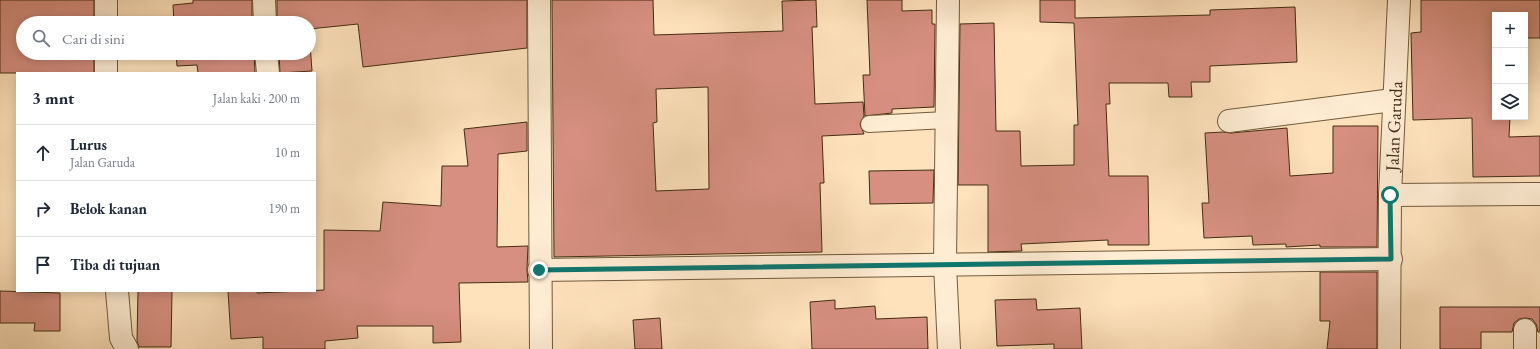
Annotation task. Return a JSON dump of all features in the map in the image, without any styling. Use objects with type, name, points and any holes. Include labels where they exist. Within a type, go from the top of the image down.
[{"type":"street","points":[[106,0],[106,16]]},
{"type":"street","points":[[264,0],[265,16]]},
{"type":"street","points":[[539,0],[539,270],[541,349]]},
{"type":"street","points":[[948,0],[945,265],[949,349]]},
{"type":"street","name":"Jalan Garuda","points":[[1389,349],[1391,259],[1390,195],[1393,100],[1399,0]]},
{"type":"street","points":[[106,60],[106,72]]},
{"type":"street","points":[[267,60],[268,72]]},
{"type":"street","points":[[1229,121],[1393,100]]},
{"type":"street","points":[[1390,195],[1540,194]]},
{"type":"street","points":[[539,270],[1391,259]]},
{"type":"street","points":[[117,292],[121,338],[127,349]]},
{"type":"lane","points":[[869,124],[946,120]]},
{"type":"building","points":[[0,0],[94,0],[94,16],[16,16],[16,60],[94,60],[94,72],[0,73]]},
{"type":"building","points":[[193,0],[252,0],[252,16],[174,16],[173,5],[193,3]]},
{"type":"building","points":[[277,0],[527,0],[527,48],[363,67],[358,24],[316,28],[316,16],[277,16]]},
{"type":"building","points":[[552,0],[653,0],[654,35],[783,31],[782,1],[816,0],[817,27],[812,27],[815,104],[863,102],[864,116],[860,124],[864,134],[822,136],[824,183],[820,183],[822,252],[554,257]],"holes":[[[708,87],[709,189],[656,191],[653,123],[657,122],[656,89]]]},
{"type":"building","points":[[867,0],[902,0],[902,11],[932,10],[932,24],[935,24],[934,107],[892,109],[892,113],[865,116],[863,75],[870,75]]},
{"type":"building","points":[[1040,0],[1075,0],[1075,18],[1210,15],[1210,10],[1295,7],[1297,62],[1210,66],[1210,82],[1191,82],[1192,97],[1169,97],[1168,83],[1109,83],[1110,104],[1106,104],[1109,176],[1148,176],[1149,245],[1108,245],[1108,240],[1021,244],[1022,251],[988,252],[988,185],[958,185],[960,24],[994,23],[996,131],[1020,131],[1021,166],[1074,165],[1074,125],[1078,125],[1074,23],[1040,22]]},
{"type":"building","points":[[1421,0],[1540,0],[1540,38],[1528,38],[1528,12],[1492,12],[1492,120],[1510,120],[1509,137],[1540,136],[1540,176],[1473,177],[1472,118],[1413,120],[1411,33],[1421,32]]},
{"type":"building","points":[[177,60],[254,60],[255,72],[198,72],[197,65],[177,66]]},
{"type":"building","points":[[279,60],[311,60],[312,71],[280,72]]},
{"type":"building","points":[[527,122],[527,151],[498,154],[497,247],[528,246],[528,282],[459,283],[461,342],[433,343],[433,326],[357,326],[358,338],[325,341],[325,349],[263,349],[263,337],[231,339],[228,292],[316,292],[316,290],[324,290],[324,230],[380,231],[383,202],[441,206],[442,166],[468,166],[464,129]]},
{"type":"building","points":[[1333,126],[1378,126],[1377,247],[1320,247],[1320,245],[1286,247],[1286,244],[1253,245],[1252,236],[1204,238],[1202,203],[1209,203],[1205,133],[1231,133],[1287,128],[1290,176],[1333,173]]},
{"type":"building","points":[[934,170],[933,203],[870,204],[869,171]]},
{"type":"building","points":[[1320,272],[1377,272],[1377,349],[1327,349],[1330,321],[1320,321]]},
{"type":"building","points":[[0,291],[60,293],[60,331],[34,331],[35,323],[0,323]]},
{"type":"building","points":[[138,292],[172,292],[171,347],[139,347],[137,341]]},
{"type":"building","points":[[1036,299],[1037,310],[1080,308],[1082,349],[1054,349],[1054,344],[997,346],[995,300]]},
{"type":"building","points":[[835,300],[835,309],[875,306],[876,319],[927,317],[928,349],[812,349],[810,302]]},
{"type":"building","points":[[1440,307],[1540,307],[1540,332],[1538,332],[1536,324],[1532,319],[1519,319],[1514,323],[1512,332],[1481,332],[1481,349],[1440,349]]},
{"type":"building","points":[[660,318],[662,349],[635,349],[633,320]]},
{"type":"route","points":[[539,270],[1391,259],[1390,195]]}]
